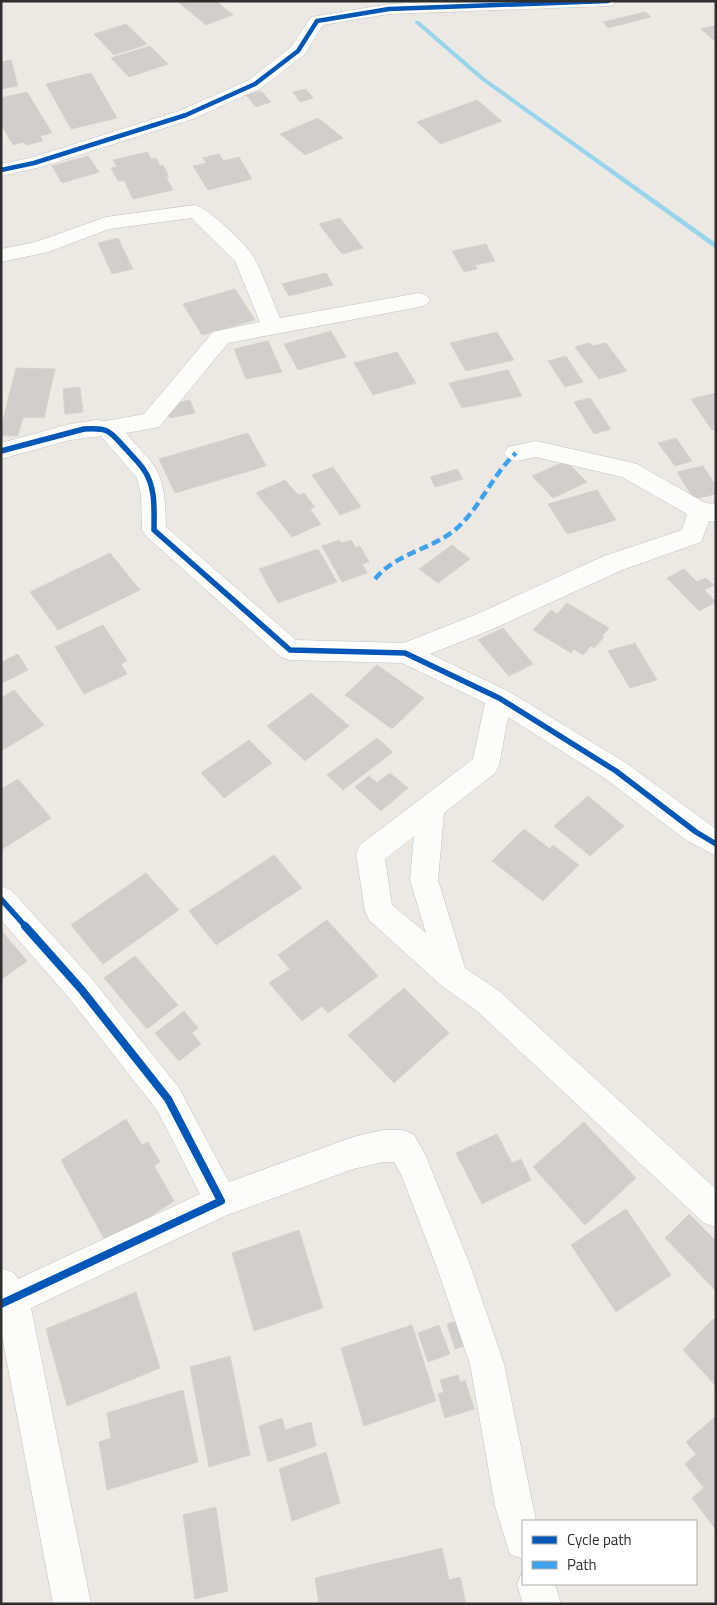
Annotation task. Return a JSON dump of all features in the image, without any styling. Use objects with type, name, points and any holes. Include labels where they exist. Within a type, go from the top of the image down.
[{"type":"street","points":[[1,170],[34,163],[186,115],[238,92],[254,84],[298,51],[317,21],[389,9],[608,1]]},
{"type":"street","points":[[1,256],[40,247],[106,222],[194,211],[208,221],[244,258],[273,326]]},
{"type":"street","points":[[1,451],[85,428],[106,429],[150,421],[221,337],[419,300]]},
{"type":"street","points":[[106,429],[116,437],[125,449],[141,462],[150,476],[153,484],[154,530],[290,650],[405,653],[486,621],[613,563],[692,536],[708,512],[629,470],[536,449],[516,453]]},
{"type":"street","points":[[405,653],[499,698],[616,771],[696,832],[716,844]]},
{"type":"street","points":[[499,698],[485,765],[370,854],[379,911],[453,976],[488,1001],[716,1211]]},
{"type":"street","points":[[431,808],[424,880],[453,976]]},
{"type":"street","points":[[1,898],[81,989],[168,1099],[221,1201]]},
{"type":"street","points":[[72,1604],[5,1296],[221,1201],[353,1153],[383,1146],[403,1146],[414,1165],[450,1256],[487,1364],[513,1506],[522,1538]]},
{"type":"street","points":[[536,1585],[542,1604]]},
{"type":"building","points":[[177,1],[216,1],[233,15],[206,25]]},
{"type":"building","points":[[645,12],[651,17],[608,28],[603,22]]},
{"type":"building","points":[[126,24],[147,44],[114,55],[94,34]]},
{"type":"building","points":[[716,25],[716,42],[701,29]]},
{"type":"building","points":[[150,46],[168,64],[129,77],[111,58]]},
{"type":"building","points":[[11,60],[18,86],[1,89],[1,62]]},
{"type":"building","points":[[91,73],[117,118],[71,129],[46,84]]},
{"type":"building","points":[[306,89],[313,98],[300,102],[293,92]]},
{"type":"building","points":[[261,91],[271,102],[256,107],[246,95]]},
{"type":"building","points":[[27,92],[52,133],[40,136],[43,141],[26,145],[24,142],[13,145],[1,124],[1,98]]},
{"type":"building","points":[[477,100],[502,121],[441,144],[417,122]]},
{"type":"building","points":[[318,118],[343,138],[305,155],[280,134]]},
{"type":"building","points":[[148,152],[151,159],[156,158],[160,166],[163,165],[169,177],[166,177],[173,190],[133,199],[124,180],[118,181],[111,168],[117,167],[113,160]]},
{"type":"building","points":[[219,154],[223,161],[239,157],[252,179],[208,190],[193,166],[206,163],[203,158]]},
{"type":"building","points":[[88,156],[99,172],[62,183],[52,166]]},
{"type":"building","points":[[340,218],[363,248],[342,254],[319,224]]},
{"type":"building","points":[[118,238],[133,269],[112,274],[98,243]]},
{"type":"building","points":[[486,244],[495,261],[475,265],[477,269],[464,272],[452,251]]},
{"type":"building","points":[[326,273],[333,285],[289,296],[282,284]]},
{"type":"building","points":[[235,289],[255,320],[202,335],[183,304]]},
{"type":"building","points":[[331,331],[346,357],[298,370],[284,344]]},
{"type":"building","points":[[497,332],[514,360],[466,371],[450,343]]},
{"type":"building","points":[[268,341],[282,372],[246,379],[234,349]]},
{"type":"building","points":[[590,343],[592,346],[606,343],[627,371],[599,379],[575,347]]},
{"type":"building","points":[[397,352],[416,383],[373,395],[354,363]]},
{"type":"building","points":[[566,356],[583,382],[565,387],[548,361]]},
{"type":"building","points":[[16,368],[55,369],[44,418],[23,417],[18,436],[1,436],[1,428]]},
{"type":"building","points":[[508,370],[522,396],[462,408],[449,383]]},
{"type":"building","points":[[80,387],[83,412],[65,414],[63,389]]},
{"type":"building","points":[[716,393],[716,429],[712,430],[691,399]]},
{"type":"building","points":[[590,398],[611,429],[594,434],[574,402]]},
{"type":"building","points":[[190,400],[195,413],[170,418],[166,405]]},
{"type":"building","points":[[248,433],[266,466],[175,493],[159,459]]},
{"type":"building","points":[[676,438],[692,461],[675,466],[658,443]]},
{"type":"building","points":[[566,461],[587,482],[553,498],[532,476]]},
{"type":"building","points":[[703,466],[716,486],[716,494],[694,499],[677,472]]},
{"type":"building","points":[[333,467],[361,507],[340,515],[312,475]]},
{"type":"building","points":[[457,469],[463,479],[435,487],[430,477]]},
{"type":"building","points":[[285,480],[298,495],[304,493],[315,507],[310,509],[321,524],[292,537],[256,493]]},
{"type":"building","points":[[597,490],[616,520],[567,534],[548,504]]},
{"type":"building","points":[[339,540],[342,543],[351,540],[356,548],[360,546],[369,562],[362,564],[367,573],[342,582],[322,546]]},
{"type":"building","points":[[452,545],[470,559],[438,583],[419,569]]},
{"type":"building","points":[[318,549],[337,582],[278,603],[259,569]]},
{"type":"building","points":[[110,553],[140,590],[58,630],[30,592]]},
{"type":"building","points":[[684,569],[697,582],[706,578],[714,585],[704,590],[716,602],[699,611],[667,578]]},
{"type":"building","points":[[567,603],[609,628],[594,648],[591,646],[583,655],[574,649],[571,653],[533,630],[551,610],[557,614]]},
{"type":"building","points":[[103,625],[127,661],[121,664],[127,674],[84,694],[55,647]]},
{"type":"building","points":[[503,628],[533,664],[509,676],[478,640]]},
{"type":"building","points":[[635,643],[657,680],[630,688],[608,651]]},
{"type":"building","points":[[18,654],[28,670],[2,683],[1,662]]},
{"type":"building","points":[[377,665],[424,698],[392,729],[345,695]]},
{"type":"building","points":[[14,690],[44,725],[1,751],[1,698]]},
{"type":"building","points":[[311,693],[349,726],[305,761],[267,726]]},
{"type":"building","points":[[377,738],[393,752],[343,790],[327,775]]},
{"type":"building","points":[[249,740],[272,763],[224,798],[201,773]]},
{"type":"building","points":[[390,773],[408,788],[381,811],[355,787],[369,776],[377,783]]},
{"type":"building","points":[[18,779],[51,818],[1,850],[1,789]]},
{"type":"building","points":[[588,796],[624,826],[590,856],[554,826]]},
{"type":"building","points":[[524,829],[550,849],[553,845],[579,865],[543,901],[492,861]]},
{"type":"building","points":[[274,855],[302,888],[216,945],[189,911]]},
{"type":"building","points":[[146,873],[179,910],[103,964],[71,925]]},
{"type":"building","points":[[327,920],[378,976],[328,1013],[322,1006],[302,1021],[269,983],[290,969],[278,955]]},
{"type":"building","points":[[1,930],[27,961],[2,979],[1,978]]},
{"type":"building","points":[[135,956],[178,1005],[147,1029],[104,978]]},
{"type":"building","points":[[404,988],[449,1033],[394,1083],[348,1035]]},
{"type":"building","points":[[184,1011],[198,1028],[192,1033],[201,1044],[179,1061],[155,1033]]},
{"type":"building","points":[[126,1119],[142,1145],[148,1142],[160,1162],[154,1166],[174,1201],[107,1244],[61,1160]]},
{"type":"building","points":[[584,1122],[636,1178],[585,1225],[533,1167]]},
{"type":"building","points":[[497,1134],[512,1163],[521,1159],[531,1180],[482,1204],[456,1153]]},
{"type":"building","points":[[626,1209],[671,1275],[616,1312],[571,1245]]},
{"type":"building","points":[[689,1214],[716,1241],[716,1291],[665,1238]]},
{"type":"building","points":[[299,1230],[323,1308],[254,1331],[232,1253]]},
{"type":"building","points":[[136,1292],[160,1368],[67,1406],[46,1329]]},
{"type":"building","points":[[713,1319],[716,1322],[716,1386],[683,1350]]},
{"type":"building","points":[[457,1321],[465,1346],[455,1349],[447,1324]]},
{"type":"building","points":[[412,1325],[436,1401],[364,1426],[341,1348]]},
{"type":"building","points":[[439,1325],[450,1354],[428,1362],[418,1333]]},
{"type":"building","points":[[230,1356],[250,1455],[209,1467],[190,1367]]},
{"type":"building","points":[[458,1375],[460,1382],[465,1380],[474,1409],[445,1418],[438,1394],[444,1392],[440,1380]]},
{"type":"building","points":[[183,1390],[198,1462],[107,1490],[99,1442],[111,1438],[107,1413]]},
{"type":"building","points":[[716,1416],[716,1530],[692,1498],[704,1488],[685,1464],[696,1454],[686,1442]]},
{"type":"building","points":[[282,1418],[285,1430],[311,1422],[316,1446],[268,1462],[259,1426]]},
{"type":"building","points":[[326,1452],[340,1503],[292,1521],[279,1469]]},
{"type":"building","points":[[216,1507],[228,1591],[195,1599],[183,1515]]},
{"type":"building","points":[[442,1548],[449,1580],[460,1577],[466,1604],[319,1604],[315,1578]]},
{"type":"waterway","points":[[417,22],[483,79],[716,247]]},
{"type":"marked path","points":[[375,579],[392,562],[435,543],[457,528],[476,509],[505,465],[516,453]]},
{"type":"cycle path","points":[[1,170],[34,163],[186,115],[255,84],[298,51],[317,21],[389,9],[608,1]]},
{"type":"cycle path","points":[[1,451],[84,429],[106,429],[115,436],[137,461],[149,478],[153,495],[154,530],[290,650],[405,653],[499,698],[616,771],[696,832],[716,844]]},
{"type":"cycle path","points":[[1,899],[81,989],[168,1099],[221,1201],[1,1304]]}]
